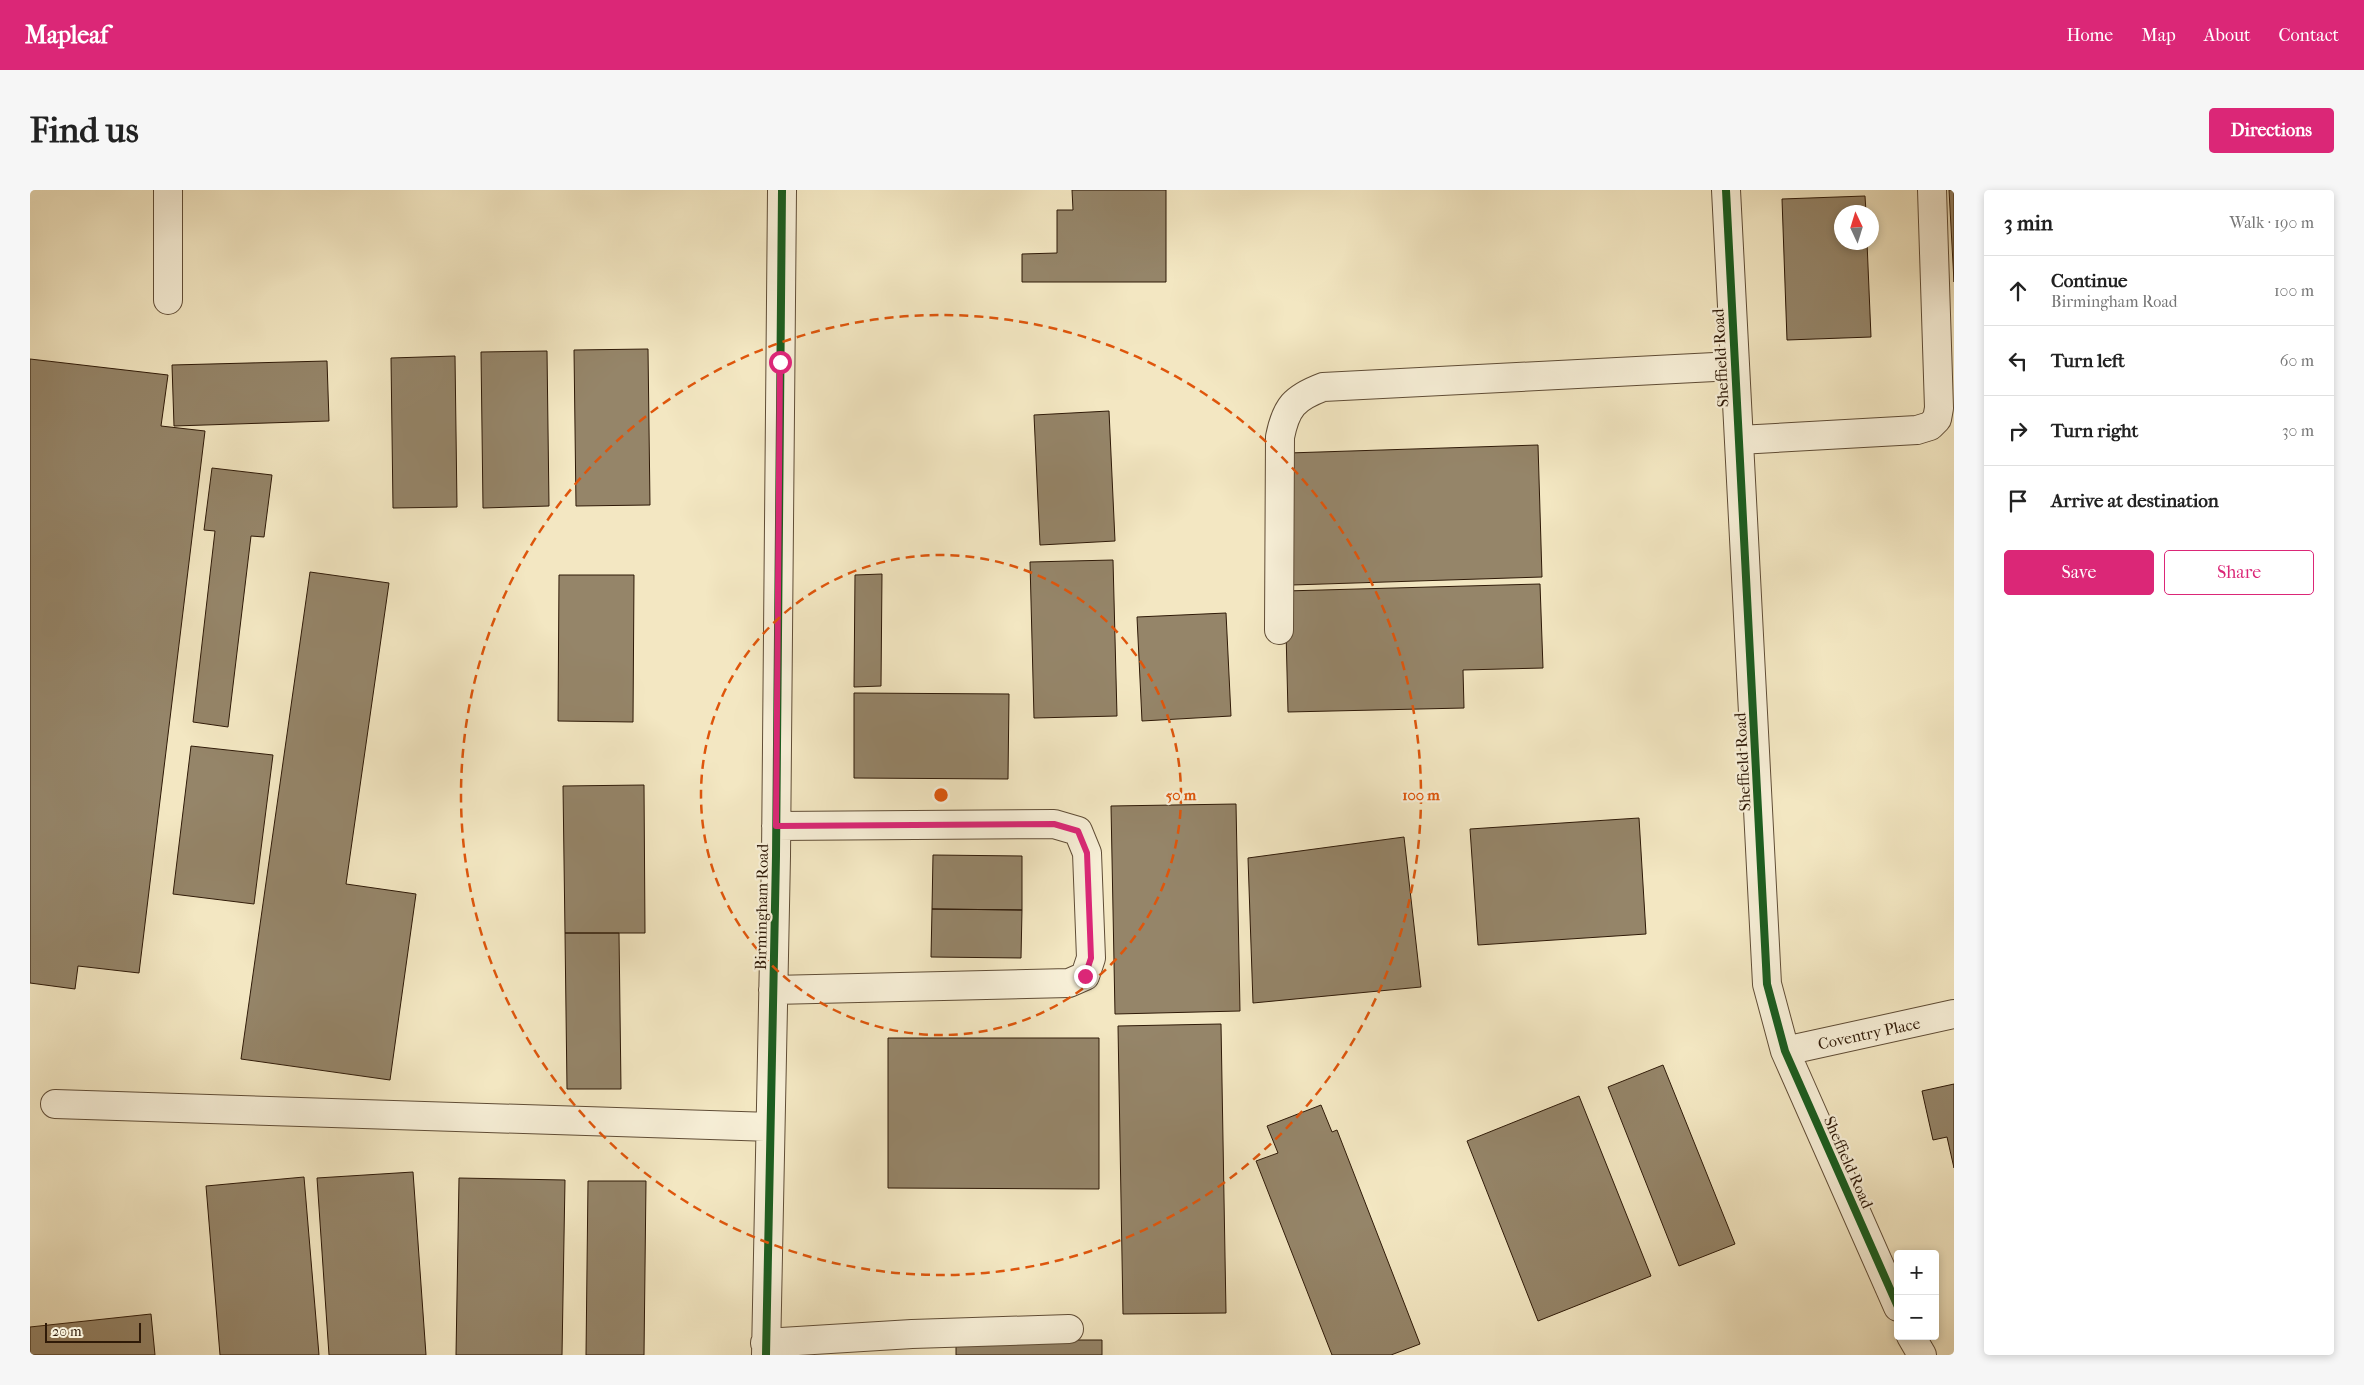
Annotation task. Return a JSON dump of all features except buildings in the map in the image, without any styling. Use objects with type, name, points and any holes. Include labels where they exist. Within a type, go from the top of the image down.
[{"type":"street","points":[[168,190],[168,300]]},
{"type":"street","name":"Birmingham Road","points":[[765,1349],[776,826],[782,190]]},
{"type":"street","name":"Sheffield Road","points":[[1726,190],[1767,984],[1785,1051],[1894,1298]]},
{"type":"street","points":[[1738,440],[1917,430],[1930,426],[1938,420],[1940,408],[1932,190]]},
{"type":"street","points":[[1279,630],[1280,437],[1286,414],[1298,398],[1322,387],[1734,366]]},
{"type":"street","points":[[773,990],[1069,983],[1085,976],[1091,958],[1087,853],[1078,831],[1069,827],[1054,824],[776,826]]},
{"type":"street","name":"Coventry Place","points":[[1785,1051],[1954,1014]]},
{"type":"street","points":[[55,1104],[770,1127]]},
{"type":"street","points":[[765,1349],[878,1345],[1069,1329]]},
{"type":"street","points":[[1913,1340],[1922,1355]]},
{"type":"cycle path","points":[[766,1355],[776,856],[782,190]]},
{"type":"cycle path","points":[[1726,190],[1767,984],[1785,1051],[1894,1298]]},
{"type":"route","points":[[780,362],[776,826],[1054,824],[1078,831],[1087,853],[1091,958],[1085,976]]}]
